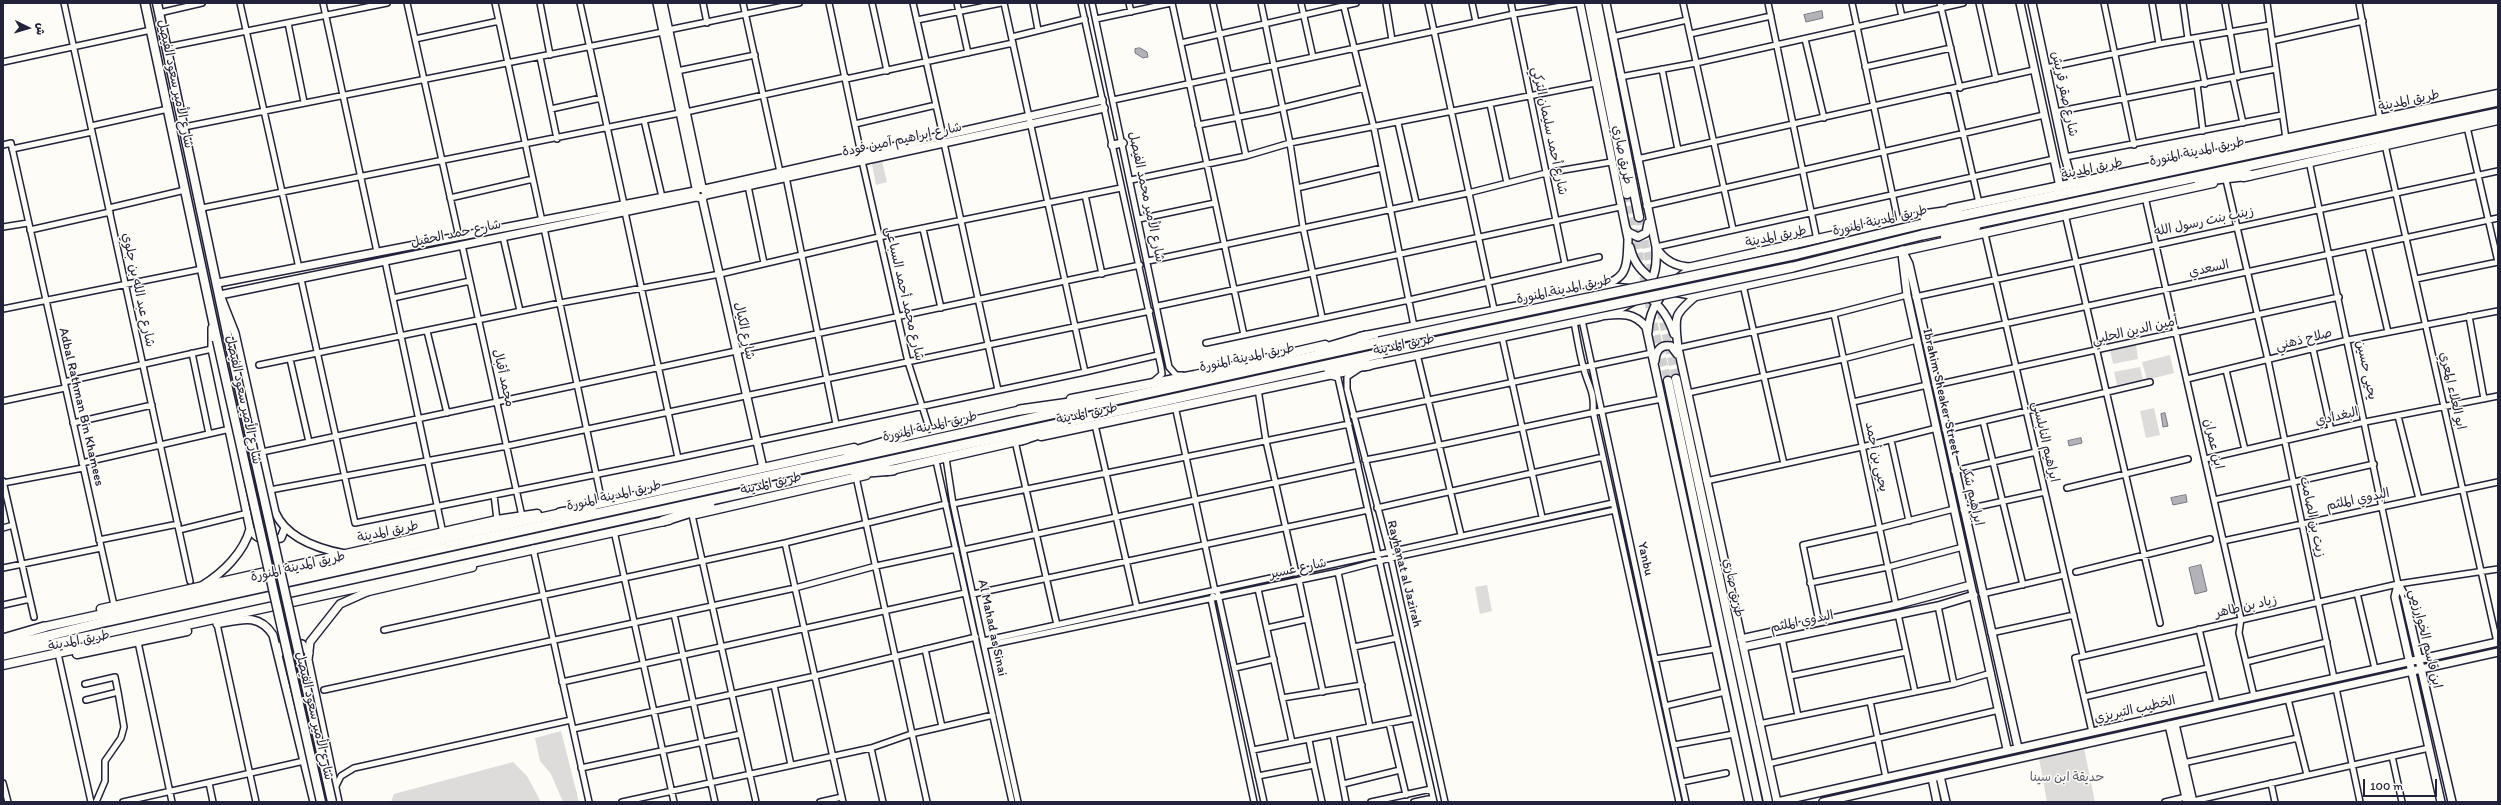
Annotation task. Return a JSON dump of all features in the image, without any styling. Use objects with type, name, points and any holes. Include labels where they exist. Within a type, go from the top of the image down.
[{"type":"highway","name":"طريق المدينة المنورة","points":[[3,647],[108,620],[678,495],[785,473],[1379,342],[1798,254],[1923,220],[2129,180],[2498,100]]},
{"type":"highway","name":"طريق المدينة المنورة","points":[[3,655],[1102,414],[1258,385],[1382,353],[1786,268],[1922,235],[2498,112]]},
{"type":"highway","points":[[2129,180],[2233,150]]},
{"type":"highway","points":[[2150,186],[2250,175]]},
{"type":"highway","points":[[1240,373],[1366,336]]},
{"type":"highway","points":[[1258,385],[1369,365]]},
{"type":"highway","points":[[1020,410],[1158,391]]},
{"type":"highway","points":[[1018,440],[1102,414]]},
{"type":"highway","points":[[785,473],[902,437]]},
{"type":"highway","points":[[818,477],[893,470]]},
{"type":"highway","points":[[663,521],[760,490]]},
{"type":"highway","points":[[560,513],[678,495]]},
{"type":"highway","points":[[3,639],[44,627]]},
{"type":"main road","name":"شارع الأمير سعود الفيصل","points":[[145,3],[217,340],[321,802]]},
{"type":"main road","name":"شارع الأمير سعود الفيصل","points":[[157,3],[218,283],[228,338],[332,802]]},
{"type":"main road","name":"طريق صاري","points":[[1589,3],[1627,194]]},
{"type":"main road","name":"طريق صاري","points":[[1597,3],[1639,217]]},
{"type":"main road","name":"طريق المدينة","points":[[1692,268],[1898,221],[1923,220],[1979,203],[2081,184],[2286,138],[2498,94]]},
{"type":"main road","points":[[2416,111],[2498,100]]},
{"type":"main road","points":[[1696,296],[1902,250],[1985,234],[2065,214],[2498,120]]},
{"type":"main road","points":[[2374,147],[2443,124]]},
{"type":"main road","points":[[1902,250],[2014,216]]},
{"type":"main road","points":[[1709,264],[1694,273],[1691,282],[1703,288],[1718,290]]},
{"type":"main road","name":"طريق المدينة","points":[[44,627],[114,606],[346,554],[560,513],[602,502],[763,468],[1020,410],[1195,375],[1366,336],[1494,309],[1593,291]]},
{"type":"main road","points":[[1593,291],[1614,299],[1610,308],[1598,317]]},
{"type":"main road","name":"طريق المدينة","points":[[3,665],[277,606],[533,548],[692,515],[856,477],[936,461],[1018,440],[1095,425],[1176,406],[1258,385],[1328,376],[1418,354],[1598,317]]},
{"type":"main road","name":"طريق صاري","points":[[1676,379],[1758,802]]},
{"type":"main road","name":"طريق صاري","points":[[1676,379],[1768,802]]},
{"type":"main road","name":"طريق المدينة","points":[[3,636],[282,576],[446,536],[497,520],[575,509]]},
{"type":"main road","name":"طريق المدينة","points":[[3,665],[59,658],[374,590],[451,573],[533,548]]},
{"type":"street","name":"شارع عبد الله بن جلوي","points":[[64,3],[190,581]]},
{"type":"street","points":[[159,12],[202,3]]},
{"type":"street","points":[[240,3],[299,268]]},
{"type":"street","points":[[323,3],[377,252]]},
{"type":"street","points":[[167,46],[387,3]]},
{"type":"street","points":[[407,3],[459,237]]},
{"type":"street","points":[[495,3],[542,221]]},
{"type":"street","points":[[540,3],[550,55]]},
{"type":"street","points":[[580,3],[678,458]]},
{"type":"street","name":"شارع الكيال","points":[[657,3],[677,72],[683,113]]},
{"type":"street","name":"شارع الكيال","points":[[662,3],[666,31],[700,192],[720,274],[763,468]]},
{"type":"street","points":[[703,3],[707,23]]},
{"type":"street","points":[[744,3],[764,96],[802,254],[816,334],[836,424]]},
{"type":"street","points":[[184,127],[343,94],[424,80],[590,47],[707,23],[786,4],[799,3]]},
{"type":"street","name":"شارع محمد أحمد السباعى","points":[[829,3],[846,78],[861,158],[908,362],[930,431]]},
{"type":"street","points":[[872,3],[887,71]]},
{"type":"street","points":[[913,3],[998,390]]},
{"type":"street","points":[[957,3],[968,53]]},
{"type":"street","points":[[917,20],[1001,3]]},
{"type":"street","points":[[1004,3],[1085,372]]},
{"type":"street","points":[[1033,3],[1038,30]]},
{"type":"street","name":"شارع الأمير محمد الفيصل","points":[[1081,3],[1160,362],[1162,374],[1158,379],[1148,385]]},
{"type":"street","name":"شارع الأمير محمد الفيصل","points":[[1092,3],[1158,306],[1169,367],[1176,375],[1195,375]]},
{"type":"street","points":[[1129,3],[1131,12]]},
{"type":"street","points":[[1096,19],[1171,3],[1244,335]]},
{"type":"street","points":[[1213,3],[1246,156]]},
{"type":"street","points":[[1261,3],[1281,106],[1290,143],[1303,227],[1322,318]]},
{"type":"street","points":[[1301,3],[1313,57]]},
{"type":"street","points":[[1181,43],[1304,15],[1343,4],[1356,3]]},
{"type":"street","points":[[1386,3],[1392,40]]},
{"type":"street","points":[[1428,3],[1494,309]]},
{"type":"street","points":[[1472,3],[1476,22]]},
{"type":"street","name":"شارع أحمد سليمان التركي","points":[[1511,3],[1565,264]]},
{"type":"street","points":[[1113,100],[1514,14],[1580,3]]},
{"type":"street","name":"طريق صاري","points":[[1580,3],[1611,162],[1628,239],[1627,266],[1620,277],[1593,291]]},
{"type":"street","points":[[1606,3],[1646,206],[1656,247],[1661,255],[1670,262],[1680,267],[1692,268]]},
{"type":"street","points":[[1683,3],[1733,229]]},
{"type":"street","points":[[1768,3],[1804,170],[1817,240]]},
{"type":"street","points":[[1852,3],[1898,221]]},
{"type":"street","points":[[1899,3],[1902,17]]},
{"type":"street","points":[[1620,77],[1696,63],[1805,39],[1902,17],[1941,5],[1963,3]]},
{"type":"street","points":[[1979,3],[1996,79]]},
{"type":"street","name":"شارع صقر قريش","points":[[2020,3],[2059,182],[2058,188]]},
{"type":"street","name":"شارع صقر قريش","points":[[2032,3],[2065,157],[2071,178],[2081,184]]},
{"type":"street","points":[[2104,3],[2134,145]]},
{"type":"street","points":[[2152,3],[2159,44]]},
{"type":"street","points":[[2183,3],[2188,39]]},
{"type":"street","points":[[2225,3],[2243,123]]},
{"type":"street","points":[[2267,3],[2286,138]]},
{"type":"street","points":[[2359,3],[2380,119]]},
{"type":"street","points":[[1343,4],[1374,128],[1414,326]]},
{"type":"street","points":[[1941,5],[1960,88]]},
{"type":"street","points":[[1690,34],[1771,16]]},
{"type":"street","points":[[1012,37],[1085,19]]},
{"type":"street","points":[[1612,37],[1687,20]]},
{"type":"street","points":[[415,39],[499,21]]},
{"type":"street","points":[[2272,40],[2363,21]]},
{"type":"street","points":[[288,22],[304,102]]},
{"type":"street","points":[[2046,68],[2159,44],[2270,25]]},
{"type":"street","points":[[3,62],[151,30]]},
{"type":"street","points":[[2196,38],[2205,84]]},
{"type":"street","points":[[1805,39],[1824,118]]},
{"type":"street","points":[[202,208],[526,146],[846,78],[887,71],[1013,43]]},
{"type":"street","points":[[1865,67],[1951,48]]},
{"type":"street","points":[[677,72],[755,55]]},
{"type":"street","points":[[540,57],[557,139]]},
{"type":"street","points":[[1662,69],[1678,150]]},
{"type":"street","points":[[2055,112],[2276,69]]},
{"type":"street","points":[[1637,159],[1874,108],[2034,70]]},
{"type":"street","points":[[1131,180],[1246,156],[1290,143],[1398,124],[1595,83]]},
{"type":"street","points":[[2197,84],[2203,131]]},
{"type":"street","points":[[1198,125],[1364,88]]},
{"type":"street","points":[[1953,89],[1979,203]]},
{"type":"street","points":[[551,109],[601,98]]},
{"type":"street","name":"شارع إبراهيم آمين فودة","points":[[700,192],[1103,104]]},
{"type":"street","points":[[1490,104],[1507,183]]},
{"type":"street","points":[[855,124],[936,106]]},
{"type":"street","points":[[3,145],[12,146],[92,129],[168,109]]},
{"type":"street","points":[[1646,206],[2044,115]]},
{"type":"street","points":[[2065,157],[2134,145],[2282,115]]},
{"type":"street","points":[[644,120],[662,197]]},
{"type":"street","points":[[1398,124],[1416,202]]},
{"type":"street","points":[[2416,280],[2498,262],[2467,127]]},
{"type":"street","points":[[2050,141],[2061,139]]},
{"type":"street","points":[[1112,145],[1123,143]]},
{"type":"street","name":"ابو العلاء المعري","points":[[2385,145],[2497,642]]},
{"type":"street","name":"Adbal Rathman Bin Khamees","points":[[12,146],[114,606]]},
{"type":"street","points":[[1656,247],[2054,159]]},
{"type":"street","name":"يحيى حسين","points":[[2309,161],[2366,422],[2398,584]]},
{"type":"street","points":[[1148,261],[1416,202],[1468,193],[1546,173],[1611,162]]},
{"type":"street","points":[[1297,188],[1382,168]]},
{"type":"street","name":"زينب بنت رسول الله","points":[[1915,297],[2237,226],[2498,171]]},
{"type":"street","name":"شارع إبراهيم آمين فودة","points":[[700,192],[748,186],[783,175]]},
{"type":"street","points":[[450,198],[533,179]]},
{"type":"street","name":"زيت بن الصامت","points":[[2226,180],[2268,360],[2334,678]]},
{"type":"street","points":[[748,186],[764,263]]},
{"type":"street","points":[[259,365],[560,303],[720,274],[879,237],[1121,188]]},
{"type":"street","points":[[30,230],[185,190]]},
{"type":"street","name":"شارع حمد الحقيل","points":[[625,208],[662,197],[700,192]]},
{"type":"street","name":"شارع حمد الحقيل","points":[[220,295],[503,237],[544,228],[586,216],[700,192]]},
{"type":"street","points":[[1085,195],[1102,274]]},
{"type":"street","name":"ابن عمران","points":[[2145,197],[2157,244],[2241,619],[2239,634],[2254,696]]},
{"type":"street","points":[[1139,219],[1215,203]]},
{"type":"street","points":[[1158,306],[1556,221],[1621,211],[1628,232],[1638,237],[1642,236],[1648,227],[1646,206]]},
{"type":"street","points":[[2065,214],[2160,623]]},
{"type":"street","name":"شارع حمد الحقيل","points":[[218,283],[542,221],[586,216]]},
{"type":"street","name":"السعدي","points":[[1925,341],[2498,218]]},
{"type":"street","points":[[3,227],[28,222]]},
{"type":"street","points":[[544,228],[602,502]]},
{"type":"street","points":[[922,229],[941,308]]},
{"type":"street","name":"ابراهيم النابلسي","points":[[1985,234],[2083,655]]},
{"type":"street","points":[[503,237],[520,311]]},
{"type":"street","points":[[1628,239],[1634,261],[1652,279],[1666,289],[1684,295],[1696,296]]},
{"type":"street","name":"محمد أقبال","points":[[462,245],[522,516]]},
{"type":"street","points":[[2368,246],[2388,332]]},
{"type":"street","name":"طريق المدينة","points":[[1598,317],[1619,311],[1642,294],[1652,279],[1657,262],[1656,247]]},
{"type":"street","name":"Ibrahim Sheaker Street","points":[[1902,250],[1907,295],[1917,340],[1926,362],[1927,385],[2007,749]]},
{"type":"street","name":"ابراهيم شكر","points":[[1902,250],[1909,264],[1925,341],[1926,362],[1935,385],[2018,748]]},
{"type":"street","points":[[1206,343],[1409,300],[1598,257]]},
{"type":"street","points":[[385,261],[426,462],[446,536]]},
{"type":"street","points":[[262,452],[1140,266]]},
{"type":"street","points":[[1652,353],[1648,331],[1655,303],[1666,289],[1692,268]]},
{"type":"street","points":[[3,309],[46,302],[202,269]]},
{"type":"street","points":[[301,278],[355,523],[678,458],[1085,372],[1158,354]]},
{"type":"street","points":[[393,298],[470,281]]},
{"type":"street","points":[[1743,285],[1755,331],[1784,464]]},
{"type":"street","name":"طريق المدينة","points":[[1593,291],[1617,286],[1642,294],[1655,303],[1668,318],[1678,348]]},
{"type":"street","points":[[220,295],[234,333],[275,512],[280,523],[289,533],[331,551],[346,554]]},
{"type":"street","points":[[1678,348],[1834,314],[1907,295]]},
{"type":"street","points":[[1676,379],[1678,348],[1676,326],[1678,310],[1696,296]]},
{"type":"street","name":"أمين الدين الحلبي","points":[[1935,385],[2016,369],[2339,297]]},
{"type":"street","points":[[270,490],[426,462],[587,430],[1150,311]]},
{"type":"street","name":"صلاح ذهني","points":[[2187,379],[2348,340],[2498,311]]},
{"type":"street","points":[[200,587],[226,567],[248,537],[250,529],[248,513],[212,349],[212,314]]},
{"type":"street","points":[[1598,317],[1625,314],[1641,321],[1646,327],[1749,802]]},
{"type":"street","name":"يحيى بن أحمد","points":[[1834,314],[1896,605]]},
{"type":"street","points":[[2469,316],[2484,399]]},
{"type":"street","name":"Yanbu","points":[[1582,320],[1686,802]]},
{"type":"street","name":"Yanbu","points":[[1574,322],[1583,368],[1592,388],[1594,398],[1593,412],[1679,802]]},
{"type":"street","points":[[427,330],[447,412]]},
{"type":"street","points":[[1502,337],[1542,517]]},
{"type":"street","points":[[1688,393],[1843,359],[1917,340]]},
{"type":"street","points":[[1659,386],[1656,358],[1658,349],[1662,346],[1669,345],[1675,349],[1676,379],[1688,393],[1742,647],[1777,802]]},
{"type":"street","points":[[64,382],[143,363],[212,349]]},
{"type":"street","points":[[2313,349],[2331,430]]},
{"type":"street","points":[[192,353],[209,434]]},
{"type":"street","points":[[1353,416],[1512,381],[1652,353]]},
{"type":"street","points":[[1418,354],[1462,535]]},
{"type":"street","points":[[290,359],[309,442]]},
{"type":"street","points":[[1160,362],[1168,360]]},
{"type":"street","name":"Rayhanat al Jazirah","points":[[1369,365],[1350,373],[1347,377],[1347,389],[1391,558],[1445,802]]},
{"type":"street","points":[[2226,370],[2245,450]]},
{"type":"street","name":"Rayhanat al Jazirah","points":[[1328,376],[1338,378],[1434,800]]},
{"type":"street","points":[[1945,430],[2106,391],[2150,382]]},
{"type":"street","points":[[1258,385],[1266,441],[1296,573]]},
{"type":"street","points":[[1852,402],[1927,385]]},
{"type":"street","points":[[3,401],[65,388]]},
{"type":"street","name":"البغدادي","points":[[2205,459],[2366,422],[2498,396]]},
{"type":"street","points":[[1365,460],[1440,446],[1601,410],[1662,399]]},
{"type":"street","points":[[73,423],[152,405]]},
{"type":"street","points":[[1176,406],[1205,545],[1216,591],[1219,597],[1264,802]]},
{"type":"street","points":[[2398,416],[2419,499]]},
{"type":"street","points":[[1983,422],[2023,584]]},
{"type":"street","points":[[953,504],[1349,424]]},
{"type":"street","points":[[1095,425],[1137,608]]},
{"type":"street","points":[[1706,481],[1862,448],[1936,428]]},
{"type":"street","points":[[34,617],[3,482],[82,466],[230,429]]},
{"type":"street","points":[[1018,440],[1026,489],[1057,625]]},
{"type":"street","points":[[1891,440],[1909,521]]},
{"type":"street","points":[[1954,471],[2036,452]]},
{"type":"street","points":[[1377,508],[1603,457]]},
{"type":"street","name":"Al Mahad as Sinai","points":[[946,458],[953,504],[1018,802]]},
{"type":"street","points":[[2067,488],[2188,459]]},
{"type":"street","name":"Al Mahad as Sinai","points":[[936,461],[1012,802]]},
{"type":"street","points":[[2214,500],[2374,464]]},
{"type":"street","points":[[963,550],[1358,465]]},
{"type":"street","points":[[856,477],[886,609],[894,656],[926,802]]},
{"type":"street","name":"البدوي الملثم","points":[[2223,541],[2498,482]]},
{"type":"street","points":[[1963,510],[2045,492]]},
{"type":"street","points":[[493,495],[497,520]]},
{"type":"street","name":"شارع عسير","points":[[984,644],[1057,625],[1296,573],[1389,550],[1613,503]]},
{"type":"street","points":[[384,630],[785,543],[866,522],[946,504]]},
{"type":"street","points":[[1819,622],[1803,545],[1909,521],[1954,508]]},
{"type":"street","points":[[973,594],[1368,510]]},
{"type":"street","name":"شارع عسير","points":[[984,644],[1211,599],[1338,572],[1391,558],[1615,510]]},
{"type":"street","points":[[179,530],[248,513]]},
{"type":"street","points":[[692,515],[756,802]]},
{"type":"street","points":[[99,540],[178,524]]},
{"type":"street","points":[[3,528],[13,525]]},
{"type":"street","points":[[250,529],[255,538],[267,541],[281,538],[285,528]]},
{"type":"street","points":[[614,531],[674,802]]},
{"type":"street","points":[[2076,572],[2210,539]]},
{"type":"street","points":[[785,543],[843,800],[820,802]]},
{"type":"street","points":[[1810,583],[1888,567],[1963,547]]},
{"type":"street","points":[[3,568],[101,548]]},
{"type":"street","points":[[533,548],[589,802]]},
{"type":"street","points":[[324,690],[795,588],[876,566],[956,549]]},
{"type":"street","name":"زياد بن طاهر","points":[[2083,655],[2398,584],[2481,572],[2498,568]]},
{"type":"street","points":[[1338,572],[1370,727]]},
{"type":"street","points":[[1982,594],[2064,575]]},
{"type":"street","points":[[1299,580],[1323,692]]},
{"type":"street","name":"ابن قاسم الخوارزمي","points":[[2398,584],[2404,595],[2452,802]]},
{"type":"street","name":"ابن قاسم الخوارزمي","points":[[2398,584],[2395,597],[2441,802]]},
{"type":"street","name":"البدوي الملثم","points":[[1741,639],[1896,605],[1971,585]]},
{"type":"street","points":[[1258,589],[1292,742]]},
{"type":"street","points":[[338,802],[308,660],[310,642],[340,604],[374,590]]},
{"type":"street","points":[[1216,591],[1211,599],[1254,802]]},
{"type":"street","points":[[562,682],[805,630],[886,609],[965,593]]},
{"type":"street","points":[[2357,593],[2375,669]]},
{"type":"street","name":"البدوي الملثم","points":[[1742,647],[1938,606],[1974,595]]},
{"type":"street","points":[[3,605],[30,599]]},
{"type":"street","points":[[1938,606],[1954,684]]},
{"type":"street","points":[[1864,612],[1866,621]]},
{"type":"street","points":[[674,614],[715,802]]},
{"type":"street","points":[[1898,614],[1914,692]]},
{"type":"street","points":[[1991,633],[2074,615]]},
{"type":"street","points":[[256,802],[216,624],[254,619],[261,621],[273,635],[279,654],[314,802]]},
{"type":"street","points":[[1267,628],[1307,619]]},
{"type":"street","points":[[2199,629],[2217,704]]},
{"type":"street","points":[[573,728],[815,676],[976,637]]},
{"type":"street","points":[[1354,647],[1397,638]]},
{"type":"street","points":[[1782,638],[1798,716]]},
{"type":"street","points":[[138,642],[172,802]]},
{"type":"street","points":[[2246,662],[2327,642]]},
{"type":"street","name":"الخطيب التبريزي","points":[[1777,802],[2007,749],[2092,732],[2497,642]]},
{"type":"street","points":[[279,654],[280,646],[290,643],[302,644],[309,652]]},
{"type":"street","points":[[925,649],[942,727]]},
{"type":"street","points":[[1655,659],[1715,649]]},
{"type":"street","points":[[1790,676],[1906,652]]},
{"type":"street","name":"الخطيب التبريزي","points":[[1823,802],[1853,799],[1940,776],[2498,652]]},
{"type":"street","points":[[2083,655],[2075,658],[2092,732]]},
{"type":"street","points":[[59,658],[92,802]]},
{"type":"street","points":[[1235,668],[1274,659]]},
{"type":"street","points":[[2084,698],[2208,668]]},
{"type":"street","points":[[1760,724],[1954,684],[1991,673]]},
{"type":"street","points":[[85,684],[115,677],[124,727],[121,738],[105,761],[105,781],[96,802]]},
{"type":"street","points":[[774,685],[791,765]]},
{"type":"street","points":[[1282,698],[1362,685]]},
{"type":"street","points":[[2336,688],[2360,802]]},
{"type":"street","points":[[86,700],[118,692]]},
{"type":"street","points":[[1665,706],[1725,692]]},
{"type":"street","points":[[2288,699],[2307,775]]},
{"type":"street","points":[[1870,701],[1886,778]]},
{"type":"street","points":[[1768,764],[1999,710]]},
{"type":"street","points":[[622,802],[871,748],[911,734],[993,715]]},
{"type":"street","points":[[1253,750],[1415,718]]},
{"type":"street","points":[[336,788],[341,776],[354,768],[571,720]]},
{"type":"street","points":[[1389,723],[1406,795]]},
{"type":"street","points":[[2172,724],[2183,763],[2190,801]]},
{"type":"street","points":[[2172,724],[2190,801]]},
{"type":"street","points":[[581,768],[741,734]]},
{"type":"street","points":[[1333,734],[1346,802]]},
{"type":"street","points":[[1674,745],[1734,734]]},
{"type":"street","points":[[2183,763],[2298,738]]},
{"type":"street","points":[[1308,740],[1322,802]]},
{"type":"street","points":[[871,748],[883,802]]},
{"type":"street","points":[[2166,802],[2190,801],[2429,748]]},
{"type":"street","points":[[2392,756],[2402,802]]},
{"type":"street","points":[[123,802],[304,761]]},
{"type":"street","points":[[1258,776],[1314,765]]},
{"type":"street","points":[[1343,784],[1400,770]]},
{"type":"street","points":[[1682,782],[1726,773]]},
{"type":"street","points":[[1940,776],[1946,802]]},
{"type":"street","points":[[1932,778],[1937,802]]},
{"type":"street","points":[[209,782],[213,802]]},
{"type":"street","points":[[3,783],[8,802]]},
{"type":"street","points":[[2271,783],[2275,802]]},
{"type":"street","points":[[1372,802],[1431,789]]},
{"type":"street","points":[[1414,802],[1434,800]]},
{"type":"green space","points":[[881,157],[887,182],[876,185],[871,159]]},
{"type":"green space","points":[[2136,345],[2138,359],[2113,364],[2110,350]]},
{"type":"green space","points":[[2170,355],[2174,373],[2147,380],[2142,362]]},
{"type":"green space","points":[[2140,367],[2143,380],[2117,385],[2114,372]]},
{"type":"green space","points":[[2154,408],[2160,435],[2146,438],[2140,411]]},
{"type":"green space","points":[[1487,585],[1492,611],[1480,614],[1475,587]]},
{"type":"green space","points":[[561,731],[579,802],[563,802],[551,774],[540,761],[535,738]]},
{"type":"green space","name":"حديقة ابن سينا","points":[[2084,748],[2095,802],[2047,802],[2039,758]]},
{"type":"green space","points":[[513,762],[527,776],[541,802],[391,802],[394,794]]},
{"type":"shaded area","points":[[1822,11],[1823,18],[1806,22],[1804,15]]},
{"type":"shaded area","points":[[1140,48],[1147,52],[1148,57],[1143,58],[1135,53],[1135,49]]},
{"type":"shaded area","points":[[2165,413],[2168,426],[2163,427],[2161,414]]},
{"type":"shaded area","points":[[2081,438],[2082,443],[2069,446],[2068,441]]},
{"type":"shaded area","points":[[2186,495],[2187,502],[2173,505],[2171,498]]},
{"type":"shaded area","points":[[2201,565],[2207,591],[2195,594],[2189,568]]},
{"type":"tunnel","points":[[1627,194],[1650,310],[1668,381]]},
{"type":"tunnel","points":[[1639,217],[1676,379]]}]
